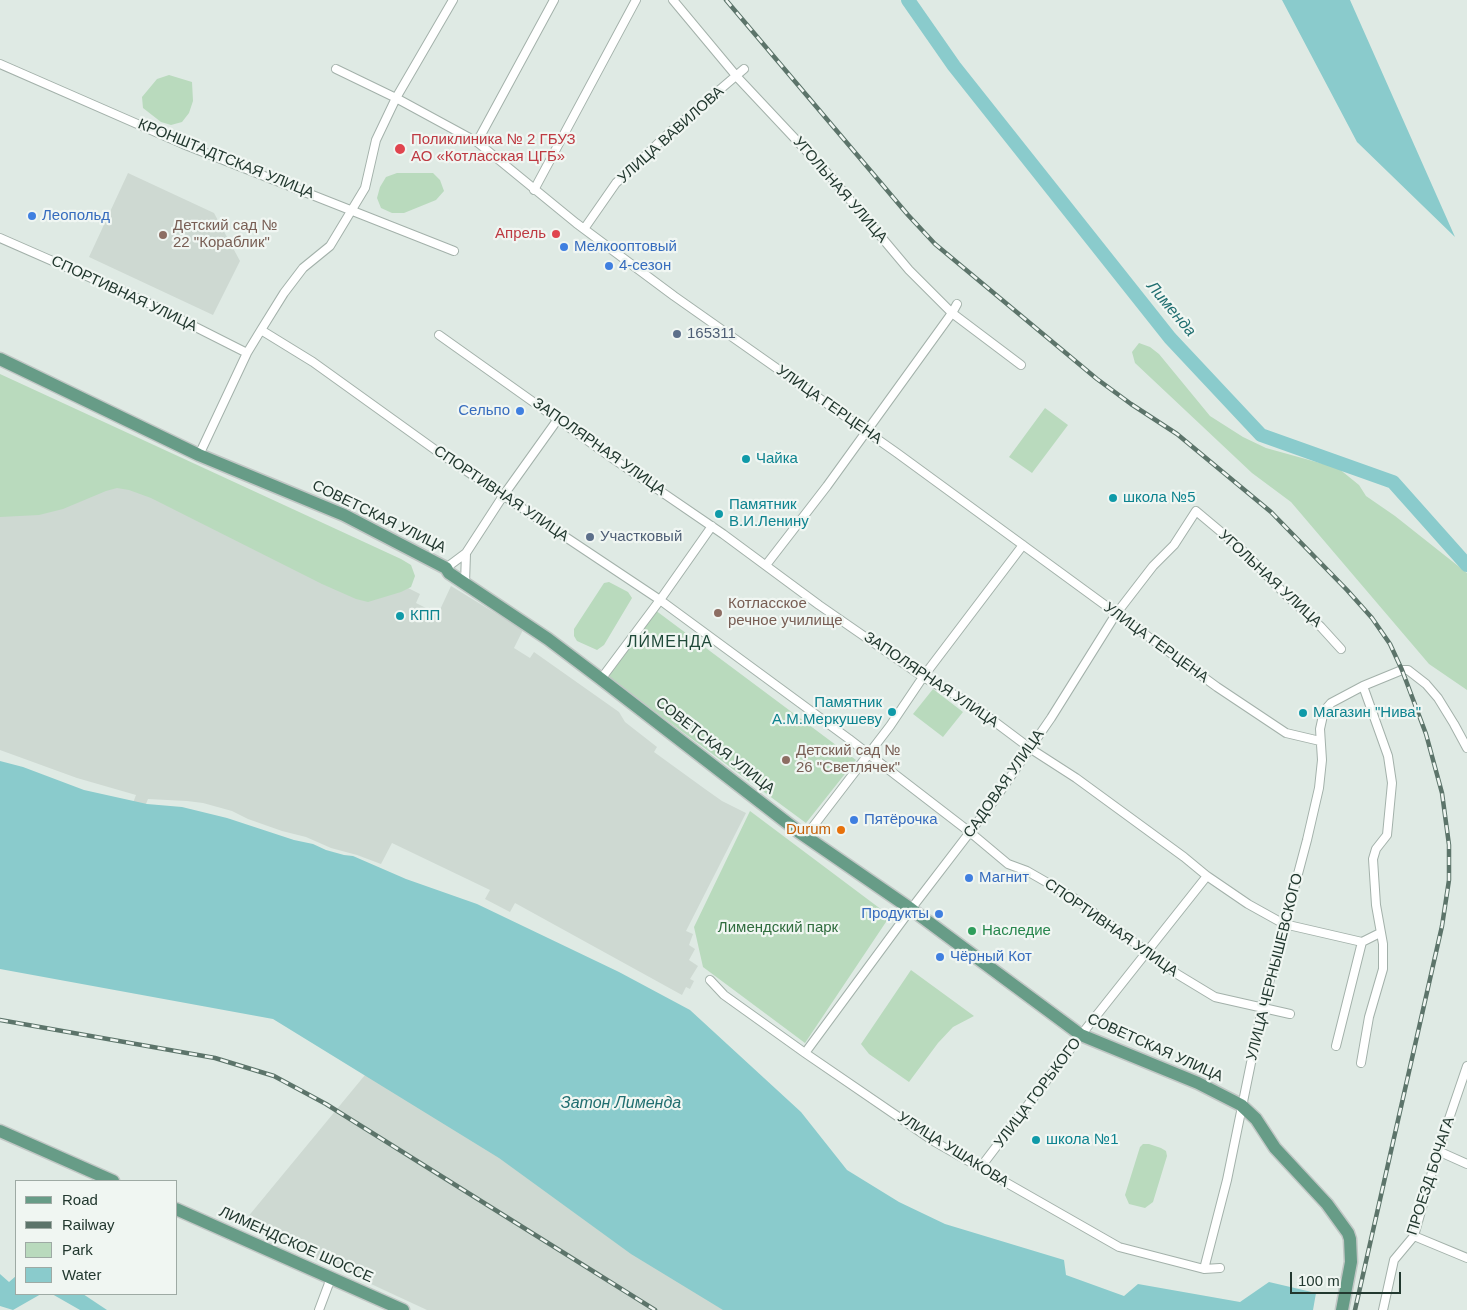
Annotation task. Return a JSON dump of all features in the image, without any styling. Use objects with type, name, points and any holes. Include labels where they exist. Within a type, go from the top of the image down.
[{"type":"main road","name":"СОВЕТСКАЯ УЛИЦА","points":[[0,359],[199,455],[344,515],[446,568],[449,573],[548,639],[805,836],[911,909],[1081,1035],[1198,1083],[1241,1105],[1256,1119],[1275,1148],[1335,1214],[1350,1239],[1351,1262],[1342,1310]]},
{"type":"main road","points":[[0,1131],[111,1180]]},
{"type":"main road","name":"ЛИМЕНДСКОЕ ШОССЕ","points":[[178,1210],[402,1310]]},
{"type":"street","points":[[199,455],[247,353],[284,293],[303,268],[330,246],[365,188],[376,140],[396,98],[453,0]]},
{"type":"street","points":[[477,142],[554,0]]},
{"type":"street","points":[[534,190],[636,0]]},
{"type":"street","name":"УГОЛЬНАЯ УЛИЦА","points":[[673,0],[736,76],[830,176],[909,270],[952,313],[1021,365]]},
{"type":"street","name":"КРОНШТАДТСКАЯ УЛИЦА","points":[[0,64],[184,144],[454,251]]},
{"type":"street","name":"УЛИЦА ВАВИЛОВА","points":[[584,229],[616,183],[744,68]]},
{"type":"street","name":"УЛИЦА ГЕРЦЕНА","points":[[336,69],[396,98],[477,142],[584,229],[866,431],[1217,687],[1286,733],[1320,741]]},
{"type":"street","name":"СПОРТИВНАЯ УЛИЦА","points":[[0,238],[146,302],[247,353]]},
{"type":"street","points":[[766,565],[827,486],[952,313],[956,304]]},
{"type":"street","name":"СПОРТИВНАЯ УЛИЦА","points":[[261,330],[320,367],[441,454],[660,600],[868,754],[971,833],[1008,864],[1027,871],[1074,898],[1177,974],[1214,997],[1290,1014]]},
{"type":"street","name":"ЗАПОЛЯРНАЯ УЛИЦА","points":[[439,335],[712,526],[819,605],[923,677],[971,704],[1248,904],[1284,924],[1362,942]]},
{"type":"street","points":[[446,568],[466,553],[503,496],[558,419]]},
{"type":"street","name":"УГОЛЬНАЯ УЛИЦА","points":[[1196,511],[1238,547],[1322,627],[1341,648]]},
{"type":"street","name":"САДОВАЯ УЛИЦА","points":[[805,1053],[911,909],[971,833],[1031,748],[1116,614],[1154,566],[1174,545],[1196,511]]},
{"type":"street","points":[[601,678],[660,600],[712,526]]},
{"type":"street","points":[[805,836],[1023,545]]},
{"type":"street","points":[[465,583],[466,553]]},
{"type":"street","name":"УЛИЦА ЧЕРНЫШЕВСКОГО","points":[[1204,1269],[1227,1180],[1262,1009],[1319,788],[1322,760],[1320,741],[1321,721],[1327,707],[1363,686],[1402,670],[1412,672],[1438,698],[1467,748]]},
{"type":"street","points":[[1361,1063],[1369,1016],[1384,969],[1373,859],[1376,849],[1387,835],[1392,783],[1391,770],[1383,741],[1363,686]]},
{"type":"street","name":"УЛИЦА ГОРЬКОГО","points":[[980,1168],[1081,1035],[1207,876]]},
{"type":"street","points":[[1336,1046],[1362,942],[1380,933]]},
{"type":"street","name":"УЛИЦА УШАКОВА","points":[[710,980],[724,995],[935,1142],[1119,1247],[1204,1269],[1220,1268]]},
{"type":"street","name":"ПРОЕЗД БОЧАГА","points":[[1383,1310],[1394,1260],[1414,1236],[1438,1151],[1467,1066]]},
{"type":"street","points":[[1438,1151],[1467,1164]]},
{"type":"street","points":[[1414,1236],[1467,1258]]},
{"type":"street","points":[[319,1310],[331,1278]]},
{"type":"shaded area","name":"Детский сад № 22 \"Кораблик\"","points":[[128,173],[214,213],[240,261],[213,315],[89,257]]},
{"type":"shaded area","points":[[0,384],[420,594],[416,603],[438,614],[451,586],[523,630],[514,648],[530,658],[534,652],[619,712],[625,722],[657,747],[654,752],[722,801],[746,813],[686,931],[693,934],[689,945],[695,949],[689,960],[698,966],[690,979],[694,981],[690,989],[686,987],[682,995],[515,903],[510,912],[485,899],[490,890],[392,843],[381,864],[331,848],[306,837],[248,819],[232,811],[203,803],[187,801],[148,799],[138,823],[127,819],[136,795],[77,778],[0,750]]},
{"type":"shaded area","points":[[365,1075],[794,1310],[427,1310],[242,1224]]},
{"type":"green space","points":[[169,75],[192,82],[193,101],[189,113],[182,122],[171,125],[161,122],[143,108],[142,97],[157,79]]},
{"type":"green space","points":[[397,173],[433,173],[440,180],[444,191],[436,200],[404,213],[392,213],[381,208],[377,198],[380,187],[386,177]]},
{"type":"green space","points":[[1139,343],[1150,347],[1159,354],[1210,416],[1243,437],[1266,448],[1338,468],[1359,485],[1366,496],[1395,516],[1467,573],[1467,690],[1429,664],[1291,502],[1252,473],[1135,363],[1132,352]]},
{"type":"green space","points":[[0,374],[401,559],[411,565],[415,576],[411,587],[368,602],[356,599],[322,584],[151,498],[129,490],[117,488],[106,491],[63,509],[39,515],[0,517]]},
{"type":"green space","points":[[1045,408],[1068,425],[1032,473],[1009,457]]},
{"type":"green space","points":[[609,582],[628,592],[632,598],[604,645],[597,650],[577,641],[574,636],[574,629],[604,583]]},
{"type":"green space","points":[[655,610],[856,760],[806,823],[608,677]]},
{"type":"green space","points":[[933,689],[963,712],[943,737],[913,714]]},
{"type":"green space","name":"Лимендский парк","points":[[750,811],[890,916],[805,1043],[703,967],[694,927]]},
{"type":"green space","points":[[911,970],[974,1016],[953,1027],[938,1043],[909,1082],[869,1054],[861,1044]]},
{"type":"green space","points":[[1143,1144],[1161,1148],[1166,1151],[1167,1156],[1153,1202],[1145,1208],[1129,1204],[1125,1195],[1140,1147]]},
{"type":"water","points":[[1282,0],[1350,0],[1455,237],[1357,142]]},
{"type":"water","name":"Затон Лименда","points":[[0,761],[23,767],[84,790],[147,804],[182,807],[227,818],[294,840],[313,844],[326,850],[353,856],[406,879],[477,904],[619,972],[690,1010],[801,1112],[847,1170],[899,1202],[945,1224],[1064,1260],[1066,1275],[1124,1296],[1138,1284],[1240,1302],[1269,1282],[1316,1293],[1313,1310],[723,1310],[631,1254],[499,1158],[273,1019],[0,969]]},
{"type":"water","points":[[0,1274],[9,1282],[15,1277],[15,1295],[39,1295],[13,1310],[0,1306]]},
{"type":"water","points":[[54,1295],[84,1295],[107,1310],[80,1310]]},
{"type":"waterway","name":"Лименда","points":[[908,0],[954,66],[1170,338],[1261,435],[1393,482],[1467,565]]},
{"type":"railway","points":[[726,0],[908,215],[935,244],[1097,379],[1177,434],[1271,512],[1347,590],[1372,618],[1390,644],[1426,734],[1442,793],[1449,845],[1449,880],[1442,926],[1355,1310]]},
{"type":"railway","points":[[0,1020],[215,1058],[274,1076],[326,1104],[655,1310]]},
{"type":"place","name":"Поликлиника № 2 ГБУЗ АО «Котласская ЦГБ»","points":[[400,149]]},
{"type":"place","name":"Леопольд","points":[[32,216]]},
{"type":"place","name":"Апрель","points":[[556,234]]},
{"type":"place","name":"Детский сад № 22 \"Кораблик\"","points":[[163,235]]},
{"type":"place","name":"Мелкооптовый","points":[[564,247]]},
{"type":"place","name":"4-сезон","points":[[609,266]]},
{"type":"place","name":"165311","points":[[677,334]]},
{"type":"place","name":"Сельпо","points":[[520,411]]},
{"type":"place","name":"Чайка","points":[[746,459]]},
{"type":"place","name":"школа №5","points":[[1113,498]]},
{"type":"place","name":"Памятник В.И.Ленину","points":[[719,514]]},
{"type":"place","name":"Участковый","points":[[590,537]]},
{"type":"place","name":"Котласское речное училище","points":[[718,613]]},
{"type":"place","name":"КПП","points":[[400,616]]},
{"type":"place","name":"Памятник А.М.Меркушеву","points":[[892,712]]},
{"type":"place","name":"Магазин \"Нива\"","points":[[1303,713]]},
{"type":"place","name":"Детский сад № 26 \"Светлячек\"","points":[[786,760]]},
{"type":"place","name":"Пятёрочка","points":[[854,820]]},
{"type":"place","name":"Durum","points":[[841,830]]},
{"type":"place","name":"Магнит","points":[[969,878]]},
{"type":"place","name":"Продукты","points":[[939,914]]},
{"type":"place","name":"Наследие","points":[[972,931]]},
{"type":"place","name":"Чёрный Кот","points":[[940,957]]},
{"type":"place","name":"школа №1","points":[[1036,1140]]},
{"type":"district","name":"ЛИ́МЕНДА","points":[[670,643]]}]
